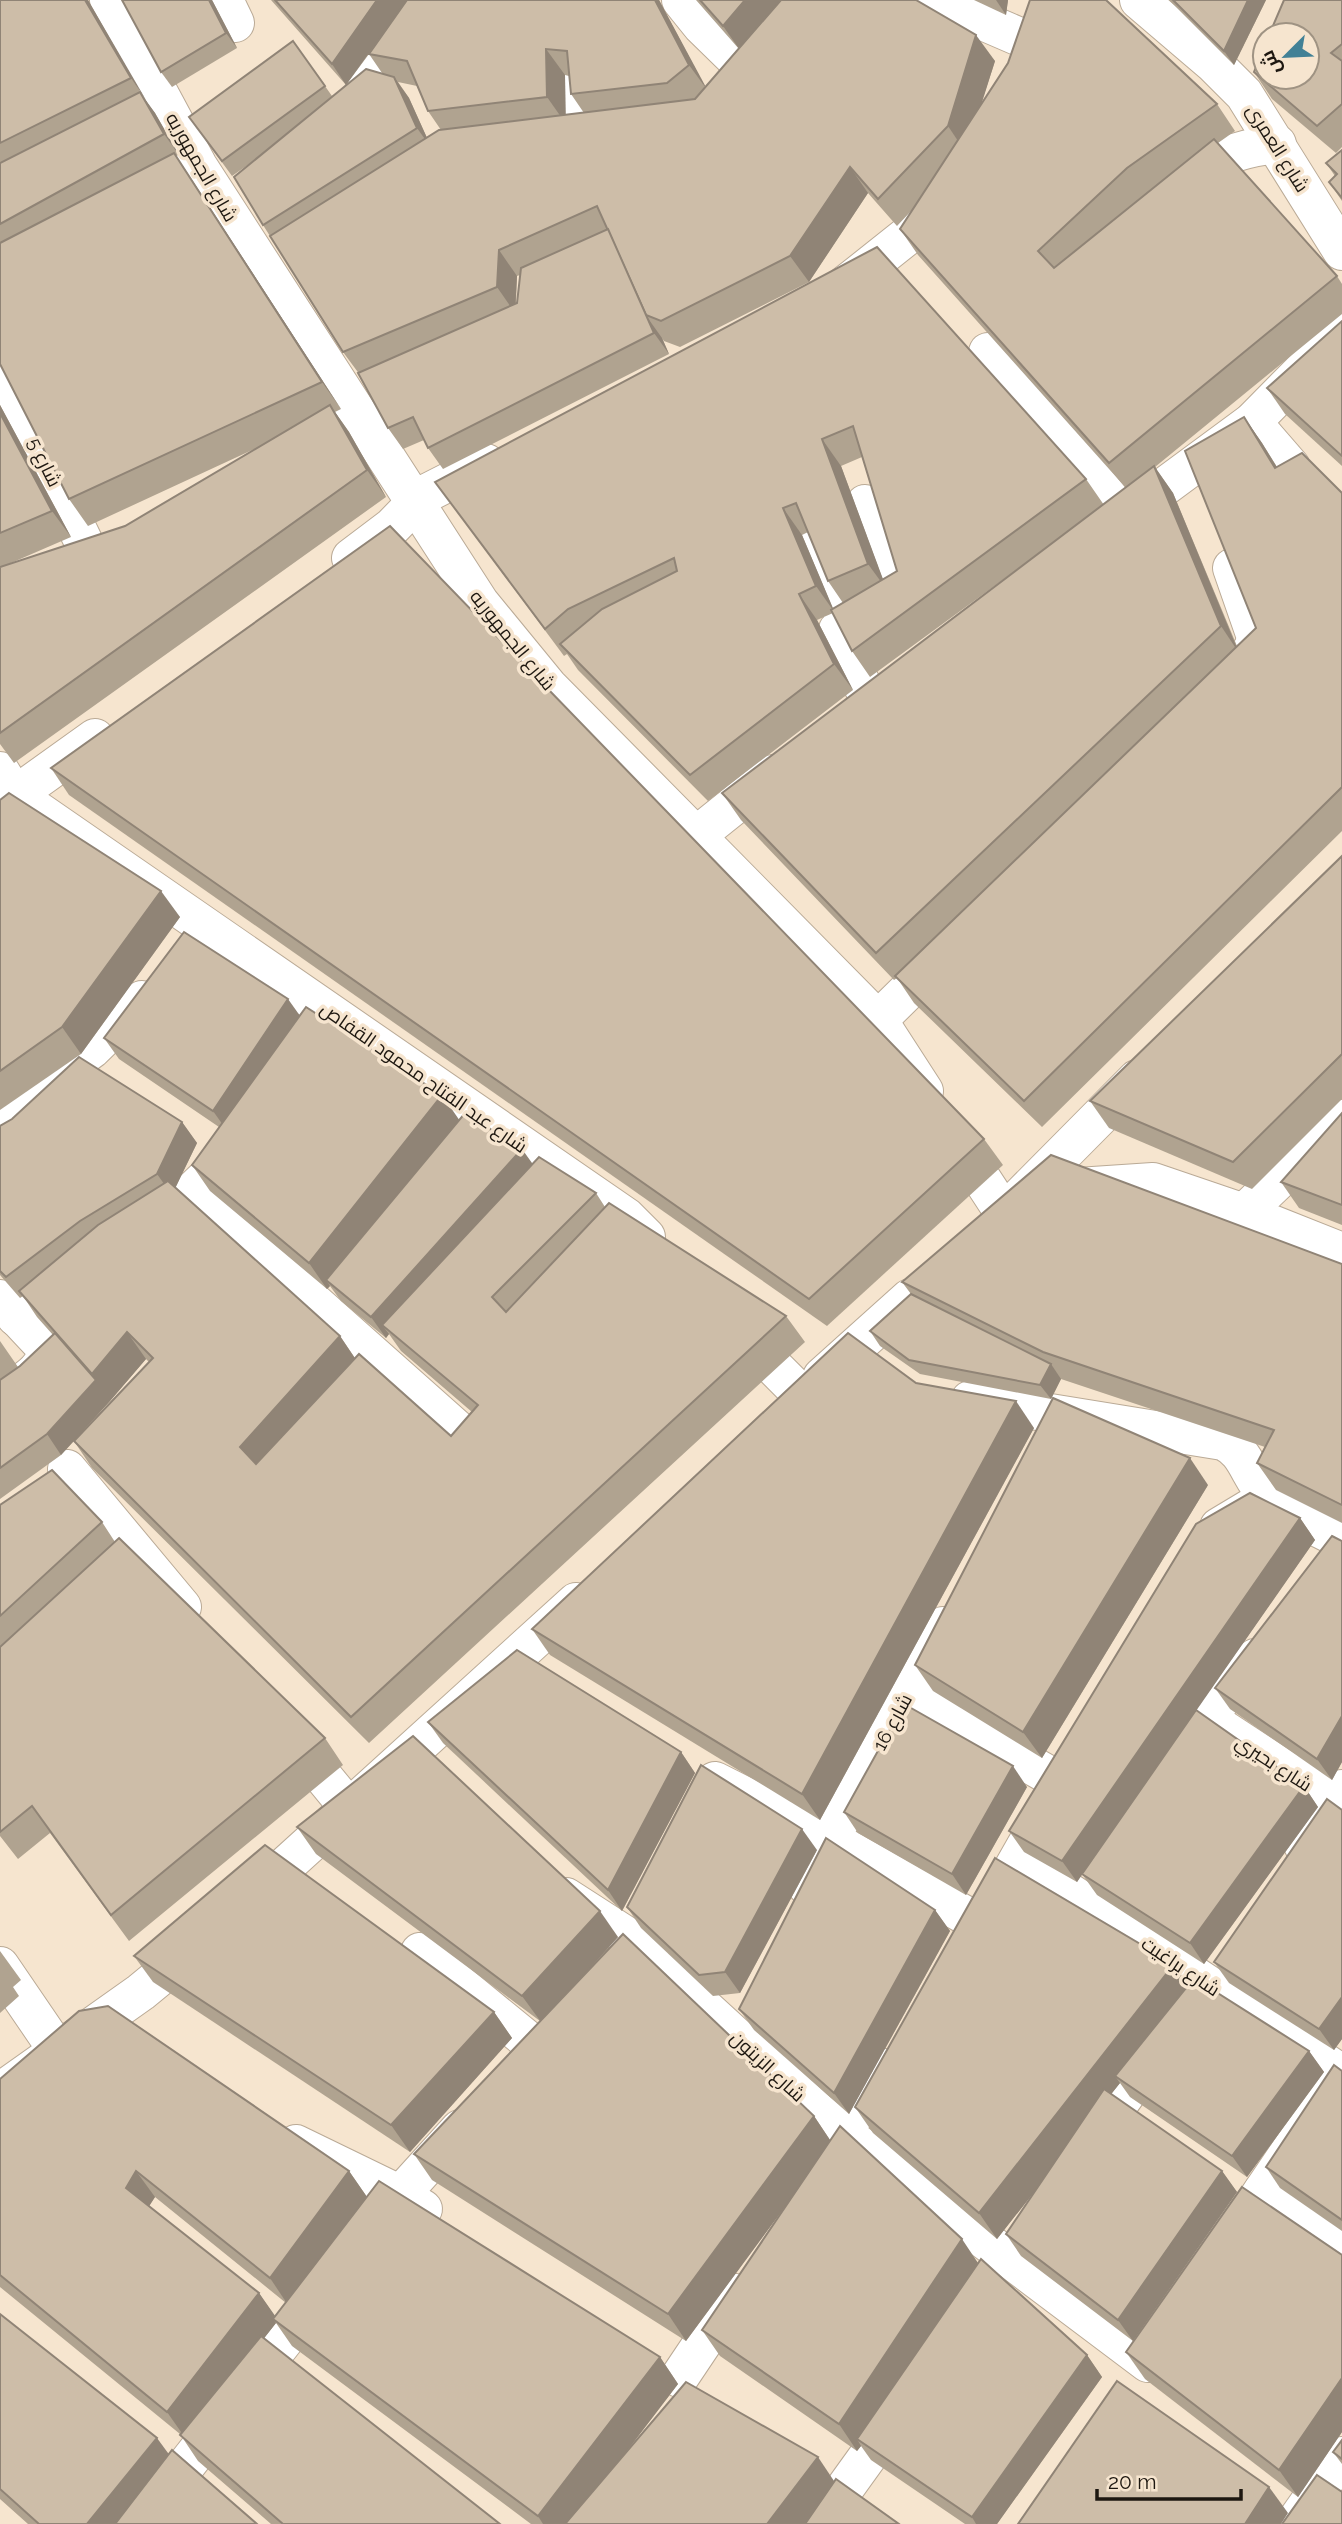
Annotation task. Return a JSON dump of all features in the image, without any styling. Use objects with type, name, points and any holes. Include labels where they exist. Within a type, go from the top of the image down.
[{"type":"street","name":"شارع الجمهوريه","points":[[109,0],[198,166],[480,603],[548,686],[878,1020],[1015,1202]]},
{"type":"street","points":[[322,130],[344,115],[362,96],[383,56],[424,0]]},
{"type":"street","points":[[681,0],[702,26],[736,81],[772,39]]},
{"type":"street","points":[[934,0],[1017,54],[1031,0]]},
{"type":"street","name":"شارع العمرى","points":[[1139,0],[1214,64],[1252,79],[1278,144],[1342,251]]},
{"type":"street","points":[[538,136],[597,131],[575,82]]},
{"type":"street","points":[[1157,204],[1208,163],[1254,147],[1278,144]]},
{"type":"street","points":[[161,185],[198,166]]},
{"type":"street","points":[[816,305],[864,274],[907,236],[959,173]]},
{"type":"street","points":[[1310,200],[1342,174]]},
{"type":"street","points":[[219,199],[253,176]]},
{"type":"street","points":[[262,267],[296,245]]},
{"type":"street","points":[[1090,537],[1125,516],[1252,422],[1342,331]]},
{"type":"street","points":[[988,352],[1125,516]]},
{"type":"street","name":"شارع 5","points":[[0,370],[106,547],[52,569]]},
{"type":"street","points":[[323,436],[380,375]]},
{"type":"street","points":[[1252,422],[1291,467]]},
{"type":"street","points":[[320,580],[378,539],[415,503],[435,489],[519,448]]},
{"type":"street","points":[[865,504],[898,584],[899,594],[897,599],[847,622],[838,630],[858,707],[900,674]]},
{"type":"street","points":[[812,541],[847,622]]},
{"type":"street","points":[[1207,697],[1247,657],[1256,637],[1232,568]]},
{"type":"street","points":[[548,686],[577,657]]},
{"type":"street","points":[[5,791],[128,715]]},
{"type":"street","points":[[696,836],[804,750]]},
{"type":"street","name":"شارع عبد الفتاح محمود القفاص","points":[[5,791],[200,922],[626,1217],[675,1266]]},
{"type":"street","points":[[0,1116],[92,1049],[132,1011],[169,967],[200,922]]},
{"type":"street","points":[[878,1020],[968,932]]},
{"type":"street","points":[[304,1044],[327,1010]]},
{"type":"street","points":[[973,1241],[1159,1057]]},
{"type":"street","points":[[0,1397],[45,1363],[44,1347],[8,1308],[192,1194],[210,1176],[257,1110]]},
{"type":"street","points":[[455,1149],[482,1117]]},
{"type":"street","points":[[1244,1213],[1342,1119]]},
{"type":"street","points":[[528,1199],[556,1169]]},
{"type":"street","points":[[1015,1202],[1153,1182],[1244,1213],[1342,1252]]},
{"type":"street","points":[[192,1194],[471,1442]]},
{"type":"street","points":[[598,1246],[626,1217]]},
{"type":"street","points":[[321,1310],[348,1278]]},
{"type":"street","points":[[772,1423],[932,1279]]},
{"type":"street","points":[[714,1306],[815,1384]]},
{"type":"street","points":[[377,1360],[405,1330]]},
{"type":"street","points":[[815,1384],[884,1364]]},
{"type":"street","points":[[932,1393],[1223,1441],[1240,1452],[1259,1486],[1269,1497],[1340,1539],[1316,1569]]},
{"type":"street","points":[[1037,1451],[1056,1414]]},
{"type":"street","points":[[67,1469],[208,1638]]},
{"type":"street","points":[[1197,1548],[1242,1510],[1269,1497]]},
{"type":"street","points":[[0,2092],[177,1963],[600,1580]]},
{"type":"street","name":"شارع 16","points":[[793,1911],[958,1597]]},
{"type":"street","points":[[1153,1786],[1274,1630]]},
{"type":"street","points":[[906,1695],[1061,1782]]},
{"type":"street","points":[[270,1713],[349,1808]]},
{"type":"street","name":"شارع بحيري","points":[[1206,1718],[1339,1799]]},
{"type":"street","points":[[958,1959],[1019,1859],[1081,1747]]},
{"type":"street","points":[[384,1777],[418,1799]]},
{"type":"street","points":[[688,1812],[700,1788],[715,1781],[830,1839],[981,1924]]},
{"type":"street","points":[[1286,1870],[1339,1799]]},
{"type":"street","name":"شارع براغيت","points":[[1019,1859],[1342,2074]]},
{"type":"street","points":[[1077,1898],[1100,1865]]},
{"type":"street","name":"شارع الزيتون","points":[[533,1875],[629,1939],[843,2132],[1148,2363]]},
{"type":"street","points":[[607,1971],[629,1939],[644,1898]]},
{"type":"street","points":[[1073,2169],[1229,1949]]},
{"type":"street","points":[[420,1952],[536,2047]]},
{"type":"street","points":[[0,1966],[67,2045],[114,2056]]},
{"type":"street","points":[[730,2031],[749,1995]]},
{"type":"street","points":[[509,2076],[563,2019]]},
{"type":"street","points":[[798,2199],[904,2040]]},
{"type":"street","points":[[1210,2271],[1342,2074]]},
{"type":"street","points":[[365,2238],[399,2194],[481,2106]]},
{"type":"street","points":[[262,2128],[399,2194],[457,2232]]},
{"type":"street","points":[[1263,2191],[1342,2247]]},
{"type":"street","points":[[986,2291],[1033,2225]]},
{"type":"street","points":[[644,2355],[695,2397],[754,2266]]},
{"type":"street","points":[[140,2524],[199,2481],[339,2271]]},
{"type":"street","points":[[1125,2397],[1171,2328]]},
{"type":"street","points":[[819,2524],[915,2389]]},
{"type":"street","points":[[150,2447],[199,2481]]},
{"type":"street","points":[[812,2466],[878,2510]]},
{"type":"street","points":[[1294,2524],[1336,2476]]},
{"type":"building","points":[[0,0],[85,0],[131,78],[0,143]]},
{"type":"building","points":[[122,0],[209,0],[226,33],[161,72]]},
{"type":"building","points":[[275,0],[377,0],[332,64]]},
{"type":"building","points":[[407,0],[655,0],[689,65],[667,83],[571,94],[567,51],[546,49],[547,97],[428,111],[407,61],[369,54]]},
{"type":"building","points":[[700,0],[745,0],[723,26]]},
{"type":"building","points":[[781,0],[916,0],[976,35],[948,126],[878,199],[850,167],[790,256],[661,321],[646,315],[597,206],[499,250],[497,287],[343,352],[270,236],[439,130],[695,99]]},
{"type":"building","points":[[1030,0],[1106,0],[1217,104],[1127,168],[1038,251],[1054,268],[1214,139],[1337,276],[1109,463],[900,229],[1008,63]]},
{"type":"building","points":[[1173,0],[1248,0],[1224,51]]},
{"type":"building","points":[[1284,0],[1342,0],[1342,44],[1331,53],[1342,61],[1342,104],[1317,126],[1276,91],[1321,91],[1321,21],[1275,21]]},
{"type":"building","points":[[293,41],[325,86],[222,161],[189,117]]},
{"type":"building","points":[[366,69],[394,77],[417,128],[263,225],[234,177]]},
{"type":"building","points":[[140,92],[164,134],[0,224],[0,163]]},
{"type":"building","points":[[1342,150],[1342,198],[1329,182],[1337,174],[1326,163]]},
{"type":"building","points":[[174,153],[322,382],[69,499],[0,364],[0,243]]},
{"type":"building","points":[[608,229],[654,333],[428,448],[413,417],[388,428],[358,373],[517,303],[521,268]]},
{"type":"building","points":[[877,247],[1086,479],[852,651],[831,610],[897,571],[853,426],[822,439],[868,564],[828,581],[796,503],[783,508],[816,586],[799,594],[834,664],[690,775],[560,644],[602,609],[677,571],[674,558],[568,609],[545,629],[435,482]]},
{"type":"building","points":[[1342,321],[1342,456],[1267,388]]},
{"type":"building","points":[[330,405],[367,470],[0,733],[0,567],[125,526]]},
{"type":"building","points":[[0,413],[52,511],[0,533]]},
{"type":"building","points":[[1244,417],[1275,468],[1302,453],[1342,493],[1342,787],[1024,1101],[895,976],[1256,628],[1185,451]]},
{"type":"building","points":[[1154,466],[1221,626],[876,953],[722,793]]},
{"type":"building","points":[[390,526],[984,1139],[809,1299],[51,768]]},
{"type":"building","points":[[9,793],[161,891],[62,1027],[0,1071],[0,800]]},
{"type":"building","points":[[1342,856],[1342,1054],[1233,1162],[1090,1101]]},
{"type":"building","points":[[184,932],[288,999],[213,1111],[104,1038]]},
{"type":"building","points":[[306,1007],[442,1095],[309,1263],[192,1165]]},
{"type":"building","points":[[79,1057],[182,1122],[157,1174],[80,1221],[6,1277],[0,1271],[0,1126],[12,1119]]},
{"type":"building","points":[[465,1113],[522,1149],[371,1317],[326,1280]]},
{"type":"building","points":[[1342,1113],[1342,1205],[1281,1182]]},
{"type":"building","points":[[1051,1155],[1342,1264],[1342,1505],[1257,1463],[1274,1430],[1043,1352],[902,1282]]},
{"type":"building","points":[[539,1157],[596,1193],[492,1297],[506,1312],[609,1203],[786,1316],[351,1717],[74,1441],[153,1358],[127,1332],[92,1374],[19,1291],[98,1225],[168,1181],[340,1336],[240,1447],[256,1464],[359,1354],[451,1436],[478,1405],[382,1325]]},
{"type":"building","points":[[911,1294],[1051,1364],[1040,1385],[909,1360],[870,1331]]},
{"type":"building","points":[[55,1333],[96,1380],[47,1434],[0,1468],[0,1380],[20,1366]]},
{"type":"building","points":[[848,1333],[916,1383],[1016,1401],[802,1794],[532,1629]]},
{"type":"building","points":[[1053,1398],[1190,1458],[1023,1732],[915,1665]]},
{"type":"building","points":[[52,1470],[102,1522],[0,1616],[0,1505]]},
{"type":"building","points":[[1250,1493],[1300,1518],[1062,1861],[1009,1831],[1196,1524]]},
{"type":"building","points":[[1332,1536],[1342,1541],[1342,1716],[1317,1759],[1215,1688]]},
{"type":"building","points":[[119,1538],[325,1738],[111,1915],[32,1806],[0,1832],[0,1647]]},
{"type":"building","points":[[517,1650],[681,1752],[608,1890],[428,1722]]},
{"type":"building","points":[[904,1704],[1013,1766],[952,1874],[844,1812]]},
{"type":"building","points":[[1196,1710],[1304,1786],[1190,1943],[1082,1874]]},
{"type":"building","points":[[413,1736],[600,1911],[522,1996],[297,1827]]},
{"type":"building","points":[[701,1765],[802,1829],[725,1972],[699,1975],[627,1907]]},
{"type":"building","points":[[1327,1799],[1342,1810],[1342,1997],[1319,2029],[1214,1962]]},
{"type":"building","points":[[826,1838],[935,1910],[834,2093],[739,2009]]},
{"type":"building","points":[[265,1845],[494,2012],[391,2125],[134,1956]]},
{"type":"building","points":[[995,1858],[1174,1964],[979,2213],[855,2107]]},
{"type":"building","points":[[623,1934],[814,2116],[668,2314],[414,2154]]},
{"type":"building","points":[[1194,1978],[1309,2051],[1232,2156],[1115,2076]]},
{"type":"building","points":[[108,2006],[349,2171],[270,2278],[136,2171],[126,2188],[259,2293],[167,2412],[0,2275],[0,2079],[79,2011]]},
{"type":"building","points":[[1334,2065],[1342,2071],[1342,2220],[1266,2167]]},
{"type":"building","points":[[1104,2089],[1222,2171],[1118,2320],[1006,2234]]},
{"type":"building","points":[[840,2126],[962,2239],[839,2424],[702,2330]]},
{"type":"building","points":[[379,2181],[660,2357],[538,2516],[273,2319]]},
{"type":"building","points":[[1242,2187],[1342,2255],[1342,2378],[1279,2470],[1126,2352]]},
{"type":"building","points":[[981,2259],[1087,2355],[972,2517],[857,2439]]},
{"type":"building","points":[[0,2314],[157,2438],[87,2524],[39,2524],[0,2489]]},
{"type":"building","points":[[261,2336],[500,2524],[283,2524],[180,2435]]},
{"type":"building","points":[[1117,2381],[1269,2487],[1245,2524],[1018,2524]]},
{"type":"building","points":[[686,2382],[818,2457],[767,2524],[565,2524]]},
{"type":"building","points":[[1342,2440],[1342,2459],[1333,2452]]},
{"type":"building","points":[[172,2450],[257,2524],[115,2524]]},
{"type":"building","points":[[1317,2475],[1342,2492],[1342,2524],[1282,2524]]},
{"type":"building","points":[[836,2479],[899,2524],[805,2524]]}]
